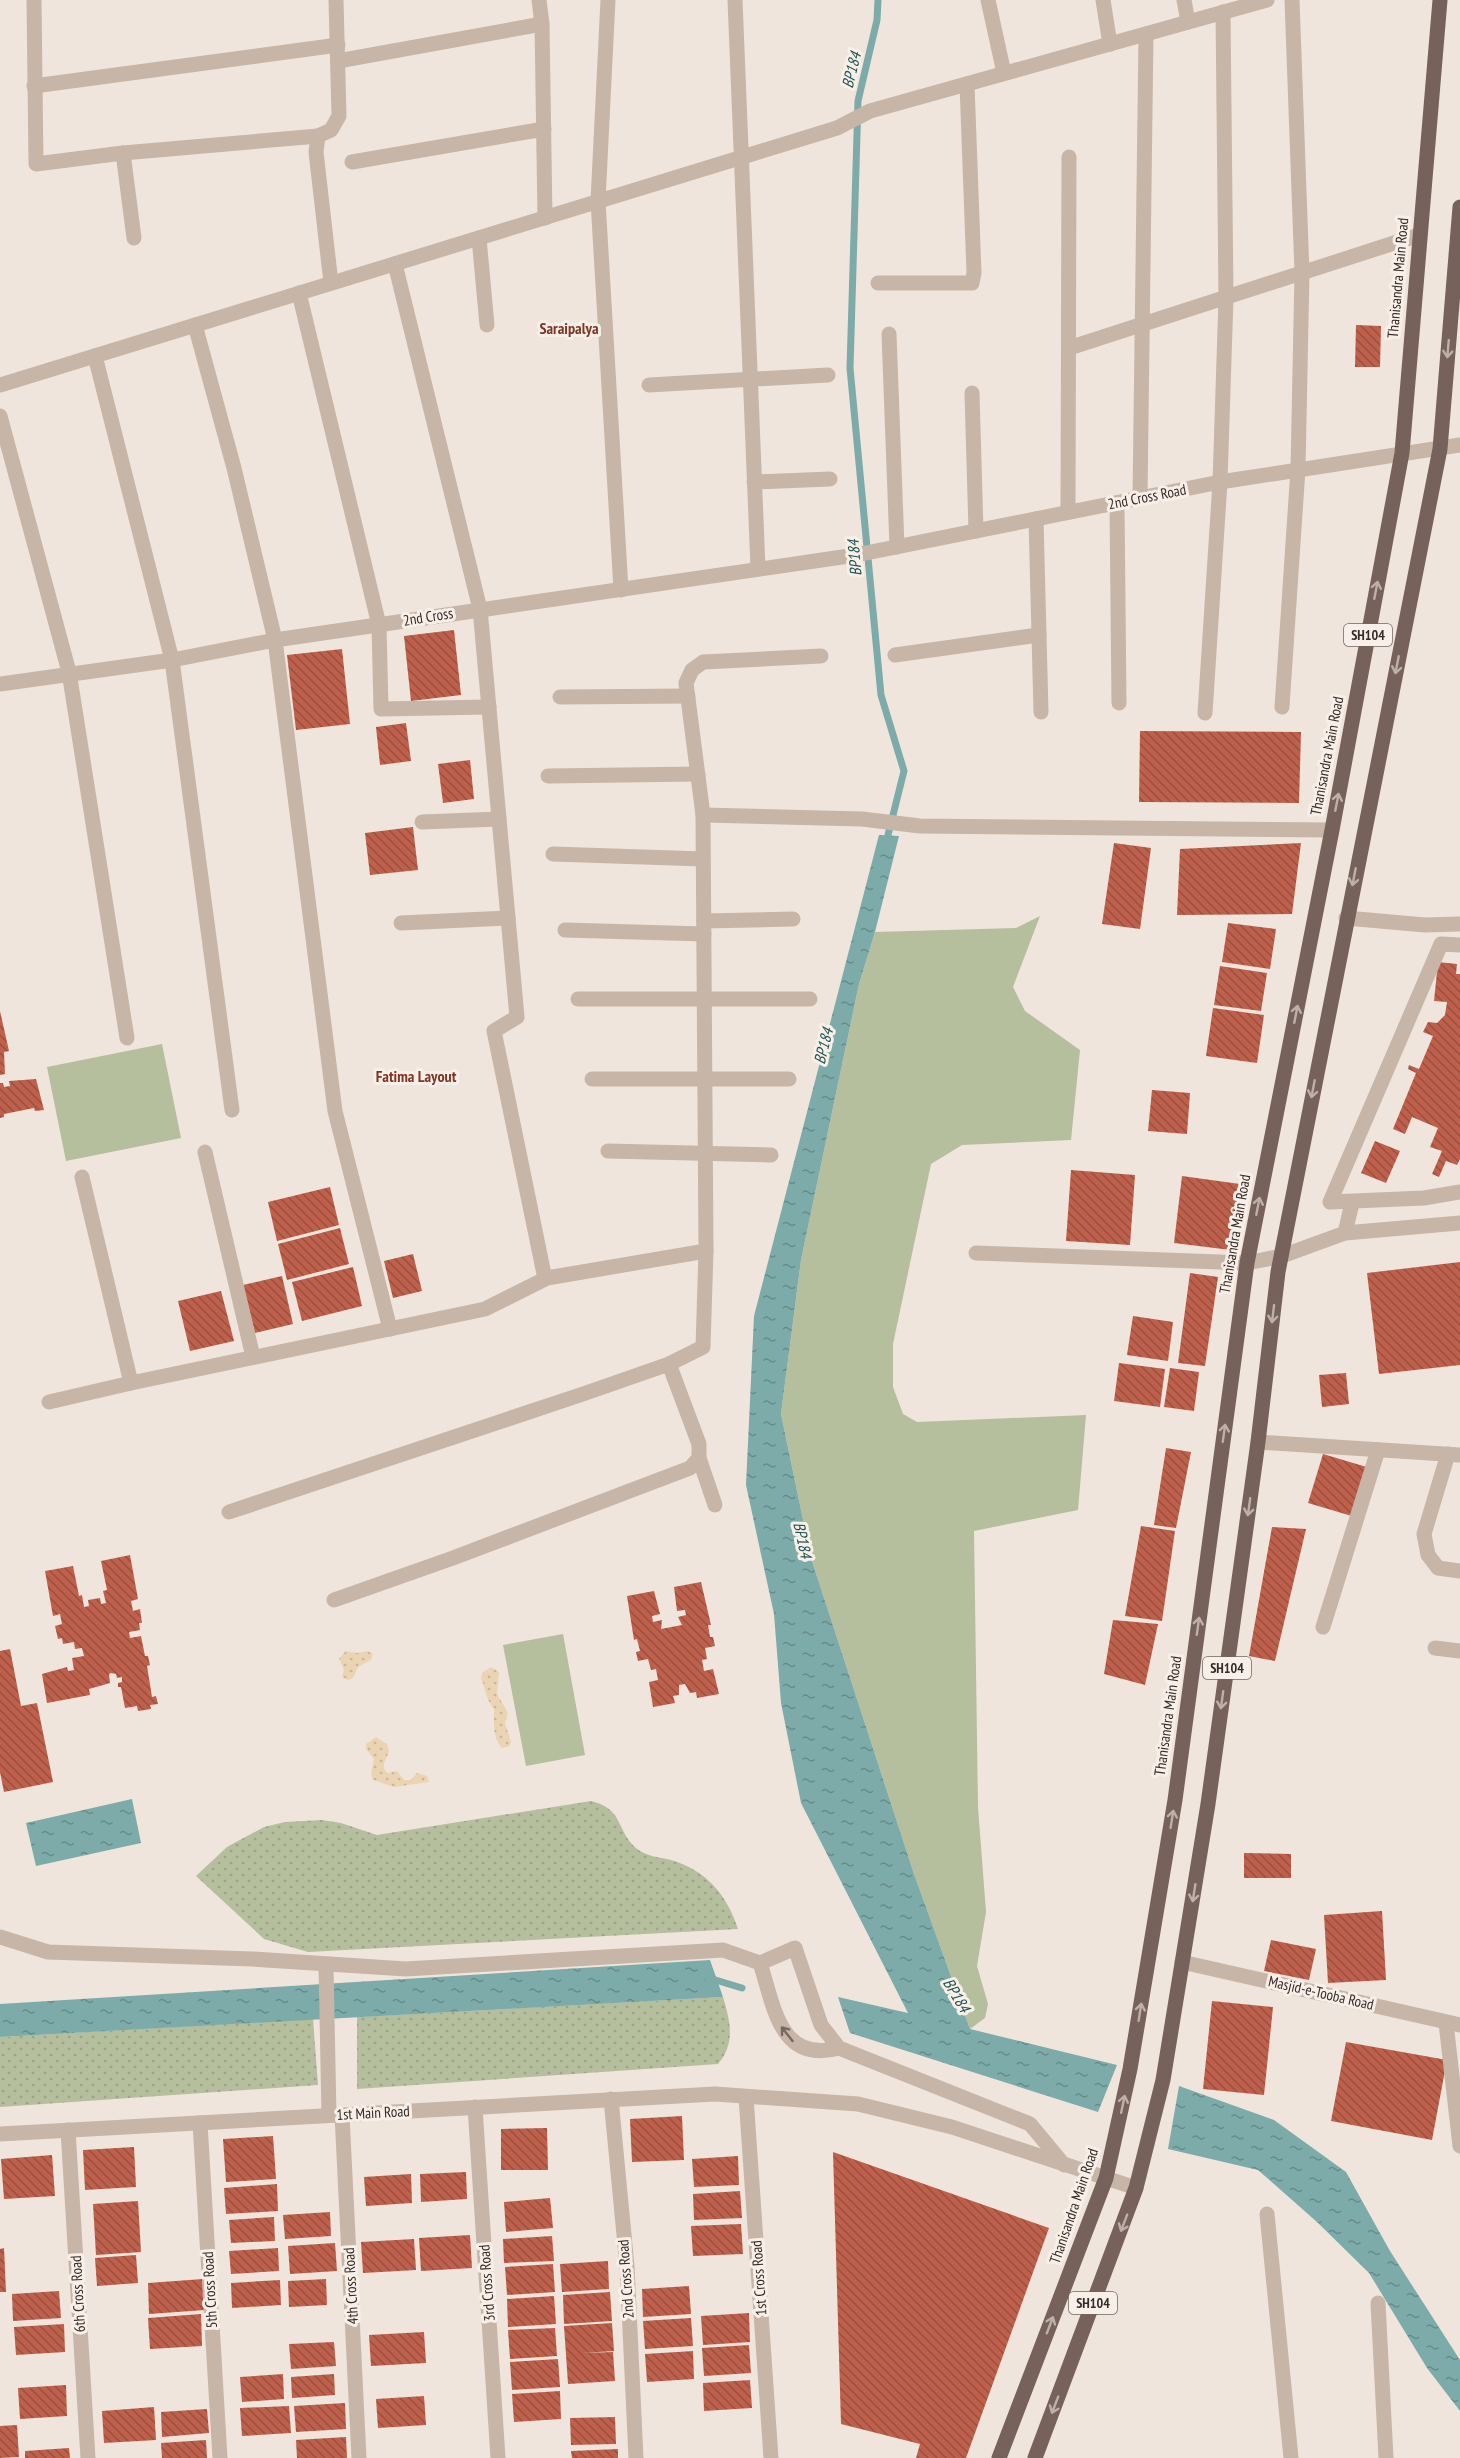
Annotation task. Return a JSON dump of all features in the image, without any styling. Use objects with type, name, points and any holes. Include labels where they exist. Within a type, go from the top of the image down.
[{"type":"main road","name":"Thanisandra Main Road","points":[[999,2458],[1106,2178],[1130,2069],[1175,1800],[1247,1263],[1332,830],[1402,453],[1440,0]]},
{"type":"main road","name":"SH104","points":[[1035,2458],[1137,2188],[1163,2080],[1208,1804],[1282,1256],[1346,918],[1440,449],[1460,207]]},
{"type":"street","points":[[34,0],[36,164],[123,153],[318,136],[331,130],[339,116],[336,0]]},
{"type":"street","points":[[539,0],[542,24],[544,218]]},
{"type":"street","points":[[608,0],[598,201],[621,590]]},
{"type":"street","points":[[735,0],[758,568]]},
{"type":"street","points":[[988,0],[1004,73]]},
{"type":"street","points":[[1102,0],[1110,44]]},
{"type":"street","points":[[1184,0],[1188,22]]},
{"type":"street","points":[[0,385],[837,128],[870,111],[1267,0]]},
{"type":"street","points":[[1282,707],[1298,469],[1302,273],[1292,0]]},
{"type":"street","points":[[1205,713],[1220,482],[1226,298],[1223,12]]},
{"type":"street","points":[[338,61],[542,24]]},
{"type":"street","points":[[1140,498],[1146,34]]},
{"type":"street","points":[[34,86],[338,45]]},
{"type":"street","points":[[878,283],[972,283],[974,273],[967,84]]},
{"type":"street","points":[[352,162],[544,129]]},
{"type":"street","points":[[318,136],[316,152],[331,283]]},
{"type":"street","points":[[123,153],[134,238]]},
{"type":"street","points":[[1068,512],[1069,157]]},
{"type":"street","points":[[1070,348],[1419,236]]},
{"type":"street","points":[[478,238],[487,325]]},
{"type":"street","points":[[395,264],[480,609],[517,1017],[494,1031],[545,1279]]},
{"type":"street","points":[[298,293],[379,625],[381,710],[489,707]]},
{"type":"street","points":[[195,325],[234,468],[275,640],[334,1111],[390,1329]]},
{"type":"street","points":[[889,334],[897,547]]},
{"type":"street","points":[[95,356],[172,660],[232,1110]]},
{"type":"street","points":[[649,385],[828,375]]},
{"type":"street","points":[[972,393],[976,531]]},
{"type":"street","points":[[0,416],[69,672],[127,1038]]},
{"type":"street","name":"2nd Cross Road","points":[[856,555],[1220,482],[1460,445]]},
{"type":"street","points":[[754,482],[830,478]]},
{"type":"street","points":[[1117,503],[1119,703]]},
{"type":"street","points":[[1036,519],[1041,712]]},
{"type":"street","name":"2nd Cross","points":[[0,684],[69,672],[172,660],[275,640],[480,609],[856,555]]},
{"type":"street","points":[[895,655],[1039,635]]},
{"type":"street","points":[[229,1512],[669,1364],[704,1347],[706,1251],[703,815],[686,683],[692,670],[703,662],[821,656]]},
{"type":"street","points":[[560,697],[688,696]]},
{"type":"street","points":[[548,776],[698,774]]},
{"type":"street","points":[[703,815],[862,819],[920,826],[1332,830]]},
{"type":"street","points":[[422,822],[499,819]]},
{"type":"street","points":[[553,854],[703,859]]},
{"type":"street","points":[[401,923],[508,918]]},
{"type":"street","points":[[1346,918],[1425,925],[1460,924]]},
{"type":"street","points":[[565,930],[704,928],[793,919]]},
{"type":"street","points":[[1460,945],[1441,944],[1330,1202],[1352,1203],[1424,1198],[1460,1192]]},
{"type":"street","points":[[578,999],[810,999]]},
{"type":"street","points":[[592,1079],[789,1079]]},
{"type":"street","points":[[608,1151],[771,1155]]},
{"type":"street","points":[[205,1152],[253,1357]]},
{"type":"street","points":[[82,1177],[130,1383]]},
{"type":"street","points":[[1420,1225],[1424,1198]]},
{"type":"street","points":[[1345,1233],[1352,1203]]},
{"type":"street","points":[[976,1253],[1247,1263],[1282,1256],[1345,1233],[1460,1222]]},
{"type":"street","points":[[49,1402],[485,1309],[545,1279],[706,1251]]},
{"type":"street","points":[[669,1364],[699,1444],[699,1458],[715,1505]]},
{"type":"street","points":[[1258,1442],[1454,1455],[1424,1534],[1428,1555],[1438,1568],[1460,1571]]},
{"type":"street","points":[[1323,1627],[1378,1450]]},
{"type":"street","points":[[334,1600],[453,1558],[690,1468],[699,1458]]},
{"type":"street","points":[[1435,1647],[1460,1651]]},
{"type":"street","points":[[0,1937],[48,1952],[252,1959],[326,1966],[406,1969],[723,1950],[760,1963],[795,1947],[821,2025],[839,2048],[1030,2124],[1064,2165]]},
{"type":"street","name":"Masjid-e-Tooba Road","points":[[1182,1962],[1453,2024]]},
{"type":"street","points":[[760,1963],[785,2035],[804,2049],[828,2051],[839,2048]]},
{"type":"street","name":"4th Cross Road","points":[[326,1966],[328,2030],[336,2115],[359,2458]]},
{"type":"street","points":[[1453,2024],[1460,2146]]},
{"type":"street","name":"1st Main Road","points":[[0,2134],[715,2094],[858,2104],[952,2127],[1137,2188]]},
{"type":"street","name":"1st Cross Road","points":[[746,2097],[771,2458]]},
{"type":"street","name":"2nd Cross Road","points":[[611,2100],[627,2266],[636,2458]]},
{"type":"street","name":"3rd Cross Road","points":[[475,2107],[498,2458]]},
{"type":"street","name":"5th Cross Road","points":[[200,2123],[220,2458]]},
{"type":"street","name":"6th Cross Road","points":[[68,2130],[87,2458]]},
{"type":"street","points":[[1267,2214],[1291,2458]]},
{"type":"street","points":[[1378,2303],[1386,2458]]},
{"type":"green space","points":[[1040,916],[1013,987],[1025,1011],[1080,1050],[1071,1140],[962,1145],[931,1164],[893,1344],[893,1387],[903,1414],[917,1422],[1086,1415],[1078,1510],[974,1531],[978,1807],[986,1912],[977,1966],[988,2004],[985,2018],[970,2029],[914,1874],[811,1558],[781,1414],[801,1260],[859,984],[875,932],[1016,928]]},
{"type":"green space","points":[[162,1044],[181,1138],[66,1161],[47,1067]]},
{"type":"green space","points":[[563,1634],[585,1755],[526,1766],[503,1645]]},
{"type":"green space","points":[[591,1801],[610,1810],[632,1844],[640,1851],[683,1864],[705,1877],[728,1905],[738,1929],[308,1952],[264,1939],[196,1876],[227,1847],[264,1827],[285,1822],[322,1820],[341,1823],[377,1835]]},
{"type":"green space","points":[[723,1997],[730,2032],[724,2056],[718,2064],[357,2089],[357,2017]]},
{"type":"green space","points":[[313,2019],[318,2085],[0,2107],[0,2037]]},
{"type":"sand","points":[[346,1651],[357,1653],[368,1651],[373,1654],[371,1660],[358,1667],[353,1678],[348,1680],[342,1677],[344,1670],[339,1658]]},
{"type":"sand","points":[[491,1667],[499,1672],[497,1694],[508,1713],[505,1723],[511,1742],[510,1746],[502,1748],[495,1734],[494,1709],[487,1698],[481,1678],[482,1673]]},
{"type":"sand","points":[[376,1737],[387,1744],[389,1751],[384,1766],[385,1771],[388,1773],[397,1771],[404,1780],[411,1780],[417,1773],[427,1776],[429,1782],[394,1787],[373,1780],[371,1774],[374,1759],[366,1749],[366,1744]]},
{"type":"water","points":[[879,835],[899,836],[875,932],[859,984],[801,1260],[781,1414],[811,1558],[914,1874],[970,2029],[1117,2065],[1098,2112],[850,2033],[838,1997],[908,2013],[801,1803],[781,1703],[774,1614],[746,1485],[754,1316]]},
{"type":"water","points":[[132,1799],[141,1843],[36,1866],[26,1823]]},
{"type":"water","points":[[710,1960],[723,1997],[0,2037],[0,2004]]},
{"type":"water","points":[[1179,2086],[1274,2120],[1346,2172],[1390,2251],[1460,2360],[1460,2411],[1427,2368],[1369,2273],[1317,2222],[1258,2170],[1168,2149]]},
{"type":"building","points":[[1356,325],[1381,326],[1380,367],[1355,367]]},
{"type":"building","points":[[454,630],[461,695],[411,701],[404,636]]},
{"type":"building","points":[[342,649],[350,724],[296,730],[287,655]]},
{"type":"building","points":[[406,723],[411,761],[380,765],[376,727]]},
{"type":"building","points":[[1140,731],[1301,732],[1299,803],[1139,802]]},
{"type":"building","points":[[470,760],[474,799],[443,803],[438,764]]},
{"type":"building","points":[[413,827],[418,870],[370,875],[365,833]]},
{"type":"building","points":[[1114,843],[1151,848],[1140,929],[1102,924]]},
{"type":"building","points":[[1301,843],[1292,914],[1177,915],[1180,849]]},
{"type":"building","points":[[1228,923],[1276,929],[1270,969],[1222,962]]},
{"type":"building","points":[[1438,962],[1457,964],[1456,974],[1460,974],[1460,1159],[1457,1165],[1446,1161],[1439,1177],[1432,1174],[1442,1151],[1430,1147],[1438,1128],[1412,1117],[1405,1134],[1393,1129],[1416,1073],[1408,1069],[1409,1065],[1419,1069],[1433,1036],[1423,1032],[1428,1022],[1437,1023],[1445,1015],[1447,1002],[1434,1001]]},
{"type":"building","points":[[1220,966],[1267,973],[1261,1011],[1214,1005]]},
{"type":"building","points":[[1213,1008],[1264,1015],[1257,1063],[1206,1056]]},
{"type":"building","points":[[0,1011],[9,1051],[4,1052],[5,1074],[0,1075]]},
{"type":"building","points":[[36,1079],[44,1110],[35,1111],[34,1108],[4,1114],[4,1117],[0,1118],[0,1083],[3,1083],[4,1087],[10,1086],[9,1081]]},
{"type":"building","points":[[1152,1090],[1190,1093],[1187,1134],[1148,1131]]},
{"type":"building","points":[[1375,1141],[1400,1151],[1386,1183],[1361,1173]]},
{"type":"building","points":[[1071,1170],[1135,1175],[1130,1245],[1066,1241]]},
{"type":"building","points":[[1182,1176],[1240,1184],[1231,1250],[1174,1243]]},
{"type":"building","points":[[330,1187],[339,1225],[277,1241],[268,1202]]},
{"type":"building","points":[[340,1228],[349,1264],[287,1280],[278,1244]]},
{"type":"building","points":[[413,1254],[422,1291],[393,1298],[384,1261]]},
{"type":"building","points":[[1460,1262],[1460,1365],[1379,1374],[1367,1273]]},
{"type":"building","points":[[353,1267],[362,1306],[302,1321],[292,1282]]},
{"type":"building","points":[[1190,1273],[1218,1277],[1205,1366],[1178,1363]]},
{"type":"building","points":[[282,1276],[293,1324],[255,1333],[243,1285]]},
{"type":"building","points":[[221,1291],[234,1341],[190,1351],[178,1301]]},
{"type":"building","points":[[1133,1316],[1173,1322],[1168,1361],[1127,1355]]},
{"type":"building","points":[[1119,1363],[1165,1369],[1160,1407],[1114,1401]]},
{"type":"building","points":[[1170,1368],[1199,1372],[1194,1411],[1164,1407]]},
{"type":"building","points":[[1346,1373],[1349,1404],[1322,1407],[1319,1375]]},
{"type":"building","points":[[1166,1448],[1191,1452],[1176,1528],[1154,1525]]},
{"type":"building","points":[[1323,1454],[1370,1468],[1355,1517],[1308,1503]]},
{"type":"building","points":[[1141,1526],[1175,1531],[1162,1621],[1125,1616]]},
{"type":"building","points":[[1272,1527],[1306,1529],[1275,1661],[1249,1656]]},
{"type":"building","points":[[130,1555],[138,1599],[131,1601],[133,1611],[140,1609],[142,1623],[139,1623],[140,1630],[129,1632],[130,1638],[141,1636],[145,1656],[148,1656],[150,1665],[147,1666],[152,1697],[156,1696],[158,1704],[150,1705],[151,1709],[138,1711],[137,1706],[125,1708],[121,1687],[118,1687],[118,1683],[122,1682],[122,1677],[117,1678],[116,1674],[111,1673],[109,1674],[110,1683],[89,1689],[90,1695],[47,1703],[42,1674],[67,1667],[68,1671],[74,1670],[72,1658],[84,1656],[82,1648],[75,1649],[74,1642],[63,1644],[62,1638],[58,1639],[55,1626],[62,1624],[60,1614],[53,1616],[45,1571],[73,1566],[79,1596],[82,1595],[84,1607],[89,1606],[88,1600],[100,1598],[101,1604],[106,1603],[103,1591],[107,1590],[101,1561]]},
{"type":"building","points":[[701,1582],[711,1625],[708,1625],[710,1637],[713,1637],[715,1646],[705,1648],[707,1659],[702,1660],[704,1671],[713,1669],[719,1694],[697,1698],[696,1692],[690,1693],[685,1684],[679,1685],[679,1695],[673,1696],[675,1703],[653,1707],[649,1682],[658,1680],[656,1669],[651,1670],[648,1659],[638,1661],[636,1652],[640,1651],[637,1639],[634,1640],[627,1596],[654,1591],[660,1614],[652,1616],[653,1622],[662,1620],[661,1629],[682,1625],[678,1617],[686,1615],[685,1610],[677,1611],[674,1587]]},
{"type":"building","points":[[1113,1620],[1158,1624],[1145,1685],[1104,1674]]},
{"type":"building","points":[[10,1649],[21,1706],[37,1703],[53,1782],[4,1792],[0,1772],[0,1651]]},
{"type":"building","points":[[1244,1853],[1291,1854],[1291,1878],[1244,1878]]},
{"type":"building","points":[[1382,1911],[1386,1980],[1328,1983],[1324,1915]]},
{"type":"building","points":[[1271,1940],[1316,1949],[1309,1980],[1264,1971]]},
{"type":"building","points":[[1212,2001],[1273,2007],[1264,2095],[1203,2089]]},
{"type":"building","points":[[1346,2042],[1447,2060],[1432,2140],[1331,2121]]},
{"type":"building","points":[[682,2116],[684,2160],[632,2162],[630,2119]]},
{"type":"building","points":[[547,2128],[548,2170],[501,2170],[501,2129]]},
{"type":"building","points":[[273,2136],[276,2179],[226,2182],[223,2139]]},
{"type":"building","points":[[134,2147],[136,2187],[85,2190],[83,2150]]},
{"type":"building","points":[[833,2152],[1049,2228],[966,2458],[916,2458],[920,2444],[841,2424]]},
{"type":"building","points":[[52,2155],[55,2196],[4,2199],[1,2159]]},
{"type":"building","points":[[738,2156],[739,2185],[694,2187],[692,2159]]},
{"type":"building","points":[[466,2172],[467,2199],[421,2202],[420,2174]]},
{"type":"building","points":[[411,2174],[412,2203],[366,2206],[364,2177]]},
{"type":"building","points":[[277,2184],[278,2211],[226,2214],[224,2188]]},
{"type":"building","points":[[740,2191],[742,2218],[694,2220],[693,2194]]},
{"type":"building","points":[[550,2198],[553,2228],[506,2232],[504,2202]]},
{"type":"building","points":[[138,2201],[141,2252],[96,2255],[93,2204]]},
{"type":"building","points":[[330,2212],[331,2236],[285,2239],[283,2215]]},
{"type":"building","points":[[274,2217],[275,2241],[231,2243],[229,2220]]},
{"type":"building","points":[[741,2224],[743,2254],[693,2256],[691,2226]]},
{"type":"building","points":[[470,2235],[472,2268],[421,2271],[419,2238]]},
{"type":"building","points":[[552,2236],[554,2261],[504,2263],[503,2239]]},
{"type":"building","points":[[414,2239],[416,2270],[363,2273],[361,2242]]},
{"type":"building","points":[[335,2243],[337,2271],[290,2274],[288,2246]]},
{"type":"building","points":[[4,2248],[6,2292],[0,2292],[0,2249]]},
{"type":"building","points":[[278,2248],[279,2271],[231,2274],[229,2251]]},
{"type":"building","points":[[136,2255],[138,2283],[97,2286],[95,2258]]},
{"type":"building","points":[[608,2261],[609,2289],[562,2292],[560,2264]]},
{"type":"building","points":[[553,2264],[555,2292],[507,2295],[505,2267]]},
{"type":"building","points":[[203,2279],[205,2310],[149,2314],[148,2283]]},
{"type":"building","points":[[326,2279],[327,2305],[289,2307],[288,2281]]},
{"type":"building","points":[[280,2280],[281,2305],[232,2308],[231,2283]]},
{"type":"building","points":[[689,2286],[691,2314],[643,2317],[642,2289]]},
{"type":"building","points":[[59,2291],[61,2318],[13,2321],[12,2294]]},
{"type":"building","points":[[610,2292],[612,2321],[564,2324],[563,2295]]},
{"type":"building","points":[[554,2296],[556,2324],[508,2327],[507,2299]]},
{"type":"building","points":[[749,2313],[750,2342],[703,2345],[701,2316]]},
{"type":"building","points":[[201,2314],[202,2346],[150,2349],[148,2318]]},
{"type":"building","points":[[691,2318],[693,2346],[645,2349],[643,2321]]},
{"type":"building","points":[[612,2323],[614,2351],[583,2353],[613,2352],[615,2381],[568,2384],[564,2326]]},
{"type":"building","points":[[64,2324],[65,2352],[16,2355],[14,2327]]},
{"type":"building","points":[[555,2328],[557,2356],[510,2359],[508,2330]]},
{"type":"building","points":[[424,2332],[426,2363],[371,2366],[369,2335]]},
{"type":"building","points":[[334,2342],[336,2366],[291,2369],[289,2344]]},
{"type":"building","points":[[749,2345],[751,2373],[704,2376],[702,2348]]},
{"type":"building","points":[[693,2351],[694,2379],[647,2382],[645,2354]]},
{"type":"building","points":[[558,2359],[560,2387],[512,2390],[510,2362]]},
{"type":"building","points":[[283,2374],[284,2399],[242,2402],[240,2377]]},
{"type":"building","points":[[334,2374],[335,2395],[292,2398],[291,2377]]},
{"type":"building","points":[[750,2380],[752,2408],[704,2411],[703,2383]]},
{"type":"building","points":[[66,2385],[67,2416],[20,2419],[18,2388]]},
{"type":"building","points":[[560,2391],[561,2419],[514,2422],[512,2394]]},
{"type":"building","points":[[424,2396],[426,2425],[378,2428],[376,2399]]},
{"type":"building","points":[[345,2403],[346,2429],[296,2432],[294,2406]]},
{"type":"building","points":[[289,2406],[291,2433],[242,2436],[240,2408]]},
{"type":"building","points":[[154,2407],[156,2440],[104,2443],[102,2411]]},
{"type":"building","points":[[207,2409],[209,2433],[162,2437],[161,2412]]},
{"type":"building","points":[[615,2417],[616,2444],[571,2445],[570,2418]]},
{"type":"building","points":[[17,2425],[19,2457],[0,2458],[0,2426]]},
{"type":"building","points":[[346,2437],[347,2458],[297,2458],[296,2440]]},
{"type":"building","points":[[206,2440],[207,2458],[162,2458],[161,2443]]},
{"type":"building","points":[[69,2448],[70,2458],[25,2458],[25,2451]]},
{"type":"building","points":[[618,2449],[618,2458],[572,2458],[571,2451]]},
{"type":"waterway","name":"BP184","points":[[878,0],[877,20],[858,101],[850,368],[881,695],[904,771],[886,843]]},
{"type":"waterway","points":[[709,1978],[742,1988]]},
{"type":"district","name":"Saraipalya","points":[[569,328]]},
{"type":"district","name":"Fatima Layout","points":[[416,1076]]}]
